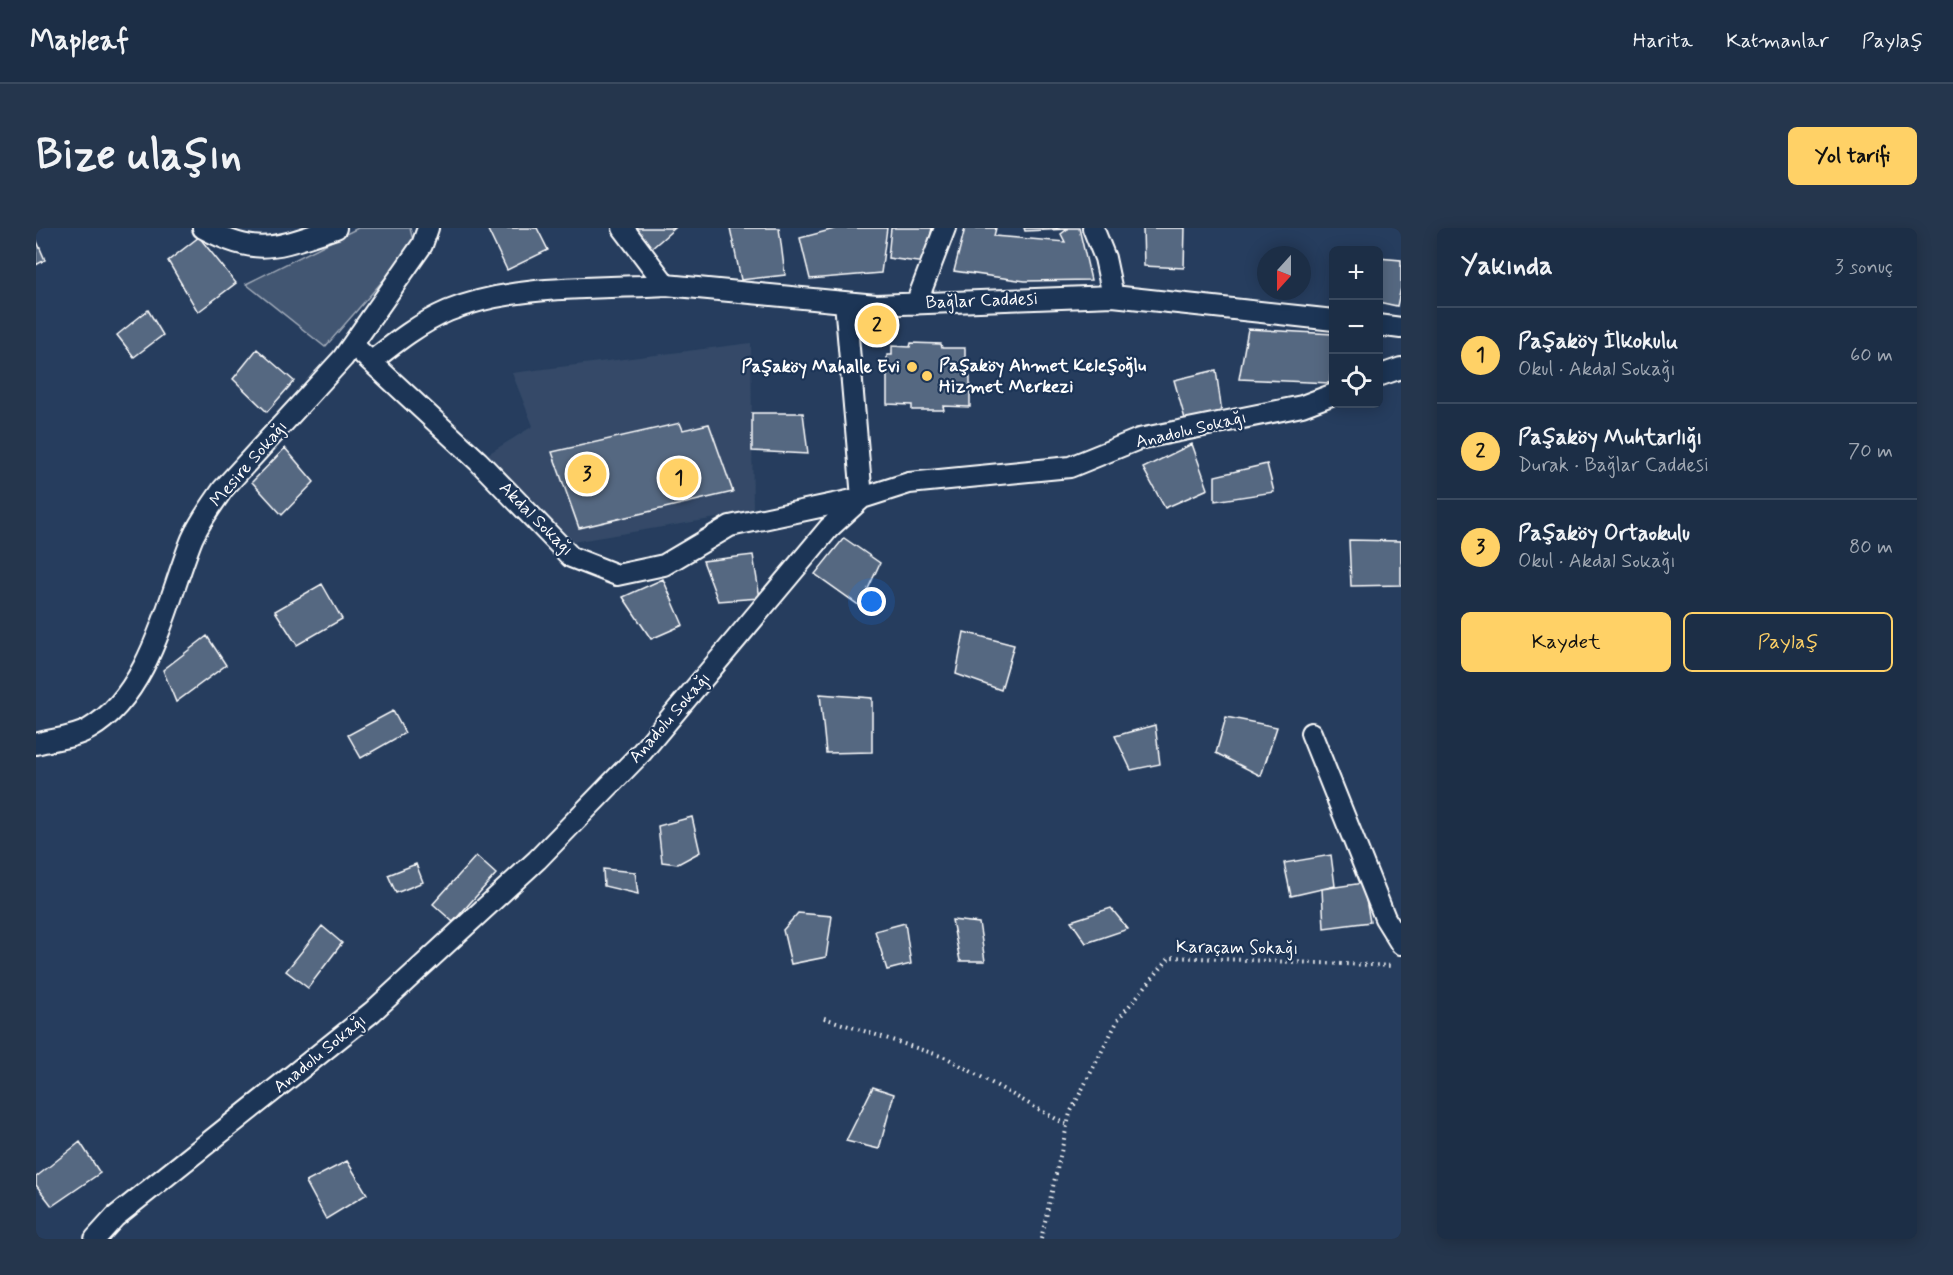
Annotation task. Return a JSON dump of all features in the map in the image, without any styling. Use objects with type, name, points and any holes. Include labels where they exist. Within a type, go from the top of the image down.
[{"type":"street","points":[[203,228],[234,243],[270,248],[336,228]]},
{"type":"street","name":"Mesire Sokağı","points":[[37,743],[87,731],[108,716],[124,699],[138,678],[193,537],[207,512],[223,489],[353,345],[422,245],[428,228]]},
{"type":"street","points":[[623,228],[666,285]]},
{"type":"street","points":[[916,304],[945,228]]},
{"type":"street","points":[[1094,228],[1105,258],[1113,296]]},
{"type":"street","name":"Bağlar Caddesi","points":[[372,361],[413,329],[447,311],[476,301],[514,294],[666,285],[876,305],[1113,296],[1329,319]]},
{"type":"street","points":[[845,302],[862,498]]},
{"type":"street","points":[[1383,326],[1401,328]]},
{"type":"street","name":"Akdal Sokağı","points":[[353,345],[478,461],[572,557],[617,575],[664,565],[730,526],[862,498]]},
{"type":"street","points":[[1383,374],[1401,368]]},
{"type":"street","name":"Anadolu Sokağı","points":[[95,1239],[116,1217],[372,1012],[537,860],[641,753],[829,528],[862,498],[909,483],[1070,467],[1139,439],[1302,406],[1329,396]]},
{"type":"street","points":[[1311,733],[1385,918],[1401,944]]},
{"type":"path","name":"Karaçam Sokağı","points":[[1041,1239],[1070,1113],[1119,1018],[1170,957],[1401,967]]},
{"type":"path","points":[[824,1018],[947,1058],[1067,1125]]},
{"type":"shaded area","points":[[358,228],[410,228],[414,245],[325,347],[246,284]]},
{"type":"shaded area","points":[[751,343],[753,512],[566,543],[488,454],[533,426],[512,373]]},
{"type":"building","points":[[487,228],[537,228],[548,250],[507,270]]},
{"type":"building","points":[[634,228],[675,228],[651,249]]},
{"type":"building","points":[[730,228],[779,228],[785,275],[741,280]]},
{"type":"building","points":[[838,228],[887,228],[881,273],[810,279],[800,238]]},
{"type":"building","points":[[891,228],[932,228],[925,263],[888,258]]},
{"type":"building","points":[[965,228],[996,228],[994,236],[1065,242],[1061,234],[1069,228],[1079,228],[1091,280],[1025,281],[954,271]]},
{"type":"building","points":[[1024,228],[1068,228],[1068,229],[1025,231]]},
{"type":"building","points":[[1143,228],[1185,228],[1184,268],[1144,266]]},
{"type":"building","points":[[199,237],[236,283],[198,312],[168,261]]},
{"type":"building","points":[[36,239],[45,260],[36,265]]},
{"type":"building","points":[[1383,258],[1401,260],[1401,288],[1397,306],[1383,303]]},
{"type":"building","points":[[148,310],[163,335],[134,357],[117,335]]},
{"type":"building","points":[[1248,329],[1329,334],[1329,383],[1239,379]]},
{"type":"building","name":"Paşaköy Ahmet Keleşoğlu Hizmet Merkezi","points":[[911,343],[941,344],[942,348],[965,348],[965,376],[970,377],[970,407],[943,406],[944,410],[912,410],[912,405],[887,404],[887,355],[892,355],[892,346],[910,347]]},
{"type":"building","points":[[257,349],[294,381],[267,412],[233,379]]},
{"type":"building","points":[[1216,370],[1222,413],[1185,419],[1174,380]]},
{"type":"building","points":[[752,413],[803,413],[808,454],[752,451]]},
{"type":"building","points":[[680,423],[683,430],[709,424],[733,492],[579,528],[552,452]]},
{"type":"building","points":[[1192,444],[1208,489],[1165,508],[1143,468]]},
{"type":"building","points":[[285,448],[314,482],[282,515],[252,482]]},
{"type":"building","points":[[1267,464],[1274,492],[1215,501],[1215,476]]},
{"type":"building","points":[[844,538],[880,563],[860,606],[815,574]]},
{"type":"building","points":[[1349,540],[1401,541],[1401,585],[1351,586]]},
{"type":"building","points":[[753,555],[760,598],[718,601],[703,561]]},
{"type":"building","points":[[663,579],[683,625],[651,639],[623,597]]},
{"type":"building","points":[[322,584],[342,619],[297,645],[275,611]]},
{"type":"building","points":[[964,632],[1014,645],[1001,690],[956,674]]},
{"type":"building","points":[[207,636],[226,665],[176,702],[163,670]]},
{"type":"building","points":[[820,694],[872,698],[872,752],[826,753]]},
{"type":"building","points":[[393,711],[405,733],[361,758],[348,735]]},
{"type":"building","points":[[1226,717],[1277,727],[1261,776],[1216,753]]},
{"type":"building","points":[[1155,725],[1160,764],[1131,770],[1115,736]]},
{"type":"building","points":[[692,817],[700,852],[678,864],[662,862],[658,826]]},
{"type":"building","points":[[1331,855],[1335,886],[1291,896],[1284,863]]},
{"type":"building","points":[[476,856],[496,874],[453,922],[433,904]]},
{"type":"building","points":[[416,864],[423,882],[396,893],[388,875]]},
{"type":"building","points":[[603,869],[635,872],[638,894],[604,886]]},
{"type":"building","points":[[1363,883],[1370,922],[1324,928],[1322,889]]},
{"type":"building","points":[[1111,908],[1128,929],[1086,943],[1071,921]]},
{"type":"building","points":[[798,913],[832,916],[826,957],[791,964],[783,930]]},
{"type":"building","points":[[952,920],[979,923],[985,961],[960,961]]},
{"type":"building","points":[[905,923],[911,964],[887,970],[875,931]]},
{"type":"building","points":[[322,926],[342,943],[308,988],[286,971]]},
{"type":"building","points":[[873,1087],[894,1094],[879,1149],[846,1141]]},
{"type":"building","points":[[80,1142],[100,1173],[52,1206],[36,1185],[36,1177]]},
{"type":"building","points":[[347,1161],[367,1194],[326,1219],[306,1182]]},
{"type":"place","name":"Paşaköy Muhtarlığı","points":[[877,325]]},
{"type":"place","name":"Paşaköy Mahalle Evi","points":[[912,367]]},
{"type":"place","name":"Paşaköy Ahmet Keleşoğlu Hizmet Merkezi","points":[[927,376]]},
{"type":"place","name":"Paşaköy Ortaokulu","points":[[587,474]]},
{"type":"place","name":"Paşaköy İlkokulu","points":[[679,478]]}]
